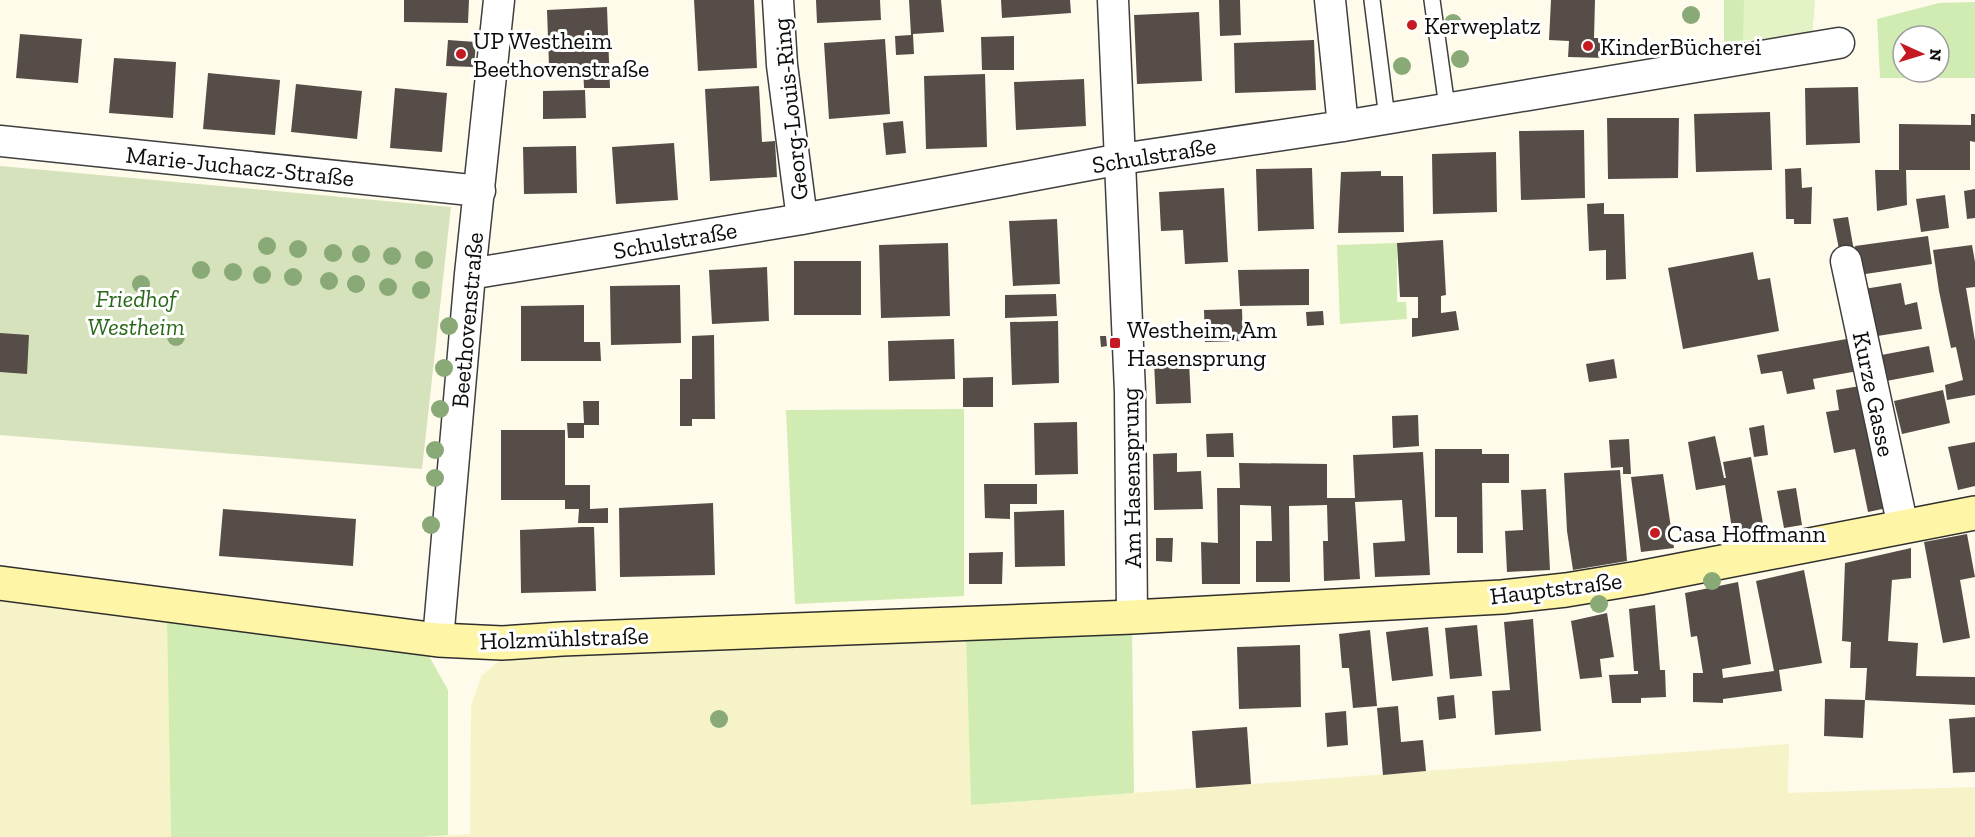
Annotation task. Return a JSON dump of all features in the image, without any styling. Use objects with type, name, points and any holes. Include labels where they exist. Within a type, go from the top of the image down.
[{"type":"main road","name":"Hauptstraße","points":[[1132,617],[1502,597],[1566,590],[1975,513]]},
{"type":"main road","name":"Holzmühlstraße","points":[[0,583],[438,640],[502,643],[1132,617]]},
{"type":"street","name":"Beethovenstraße","points":[[438,640],[470,274],[500,0]]},
{"type":"street","name":"Georg-Louis-Ring","points":[[778,0],[782,64],[802,219]]},
{"type":"street","points":[[1113,0],[1121,159]]},
{"type":"street","points":[[1330,0],[1343,126]]},
{"type":"street","name":"Schulstraße","points":[[470,274],[802,219],[1121,159],[1343,126],[1839,43]]},
{"type":"street","name":"Marie-Juchacz-Straße","points":[[0,141],[480,191]]},
{"type":"street","name":"Am Hasensprung","points":[[1121,159],[1130,392],[1132,617]]},
{"type":"street","name":"Kurze Gasse","points":[[1846,261],[1903,527]]},
{"type":"lane","points":[[1372,0],[1387,118]]},
{"type":"lane","points":[[1432,0],[1447,107]]},
{"type":"shaded area","points":[[0,596],[167,620],[171,837],[0,837]]},
{"type":"shaded area","points":[[966,635],[971,805],[1789,744],[1788,793],[1975,787],[1975,837],[423,837],[470,834],[471,705],[482,675],[503,658]]},
{"type":"green space","points":[[1724,0],[1815,0],[1812,34],[1724,42]]},
{"type":"green space","points":[[1744,0],[1815,0],[1812,34],[1743,40]]},
{"type":"green space","points":[[1975,2],[1975,78],[1951,78],[1951,24],[1891,24],[1891,78],[1880,78],[1877,19],[1939,3]]},
{"type":"green space","name":"Friedhof Westheim","points":[[0,166],[451,207],[422,469],[0,435]]},
{"type":"green space","points":[[1397,243],[1397,302],[1406,302],[1407,319],[1340,324],[1337,245]]},
{"type":"green space","points":[[964,409],[964,596],[795,604],[786,410]]},
{"type":"green space","points":[[167,620],[428,654],[448,690],[448,835],[423,837],[171,837]]},
{"type":"green space","points":[[1132,627],[1134,793],[971,805],[966,636]]},
{"type":"building","points":[[404,0],[469,0],[468,23],[404,22]]},
{"type":"building","points":[[694,0],[754,0],[757,68],[698,71]]},
{"type":"building","points":[[816,0],[880,0],[881,20],[817,23]]},
{"type":"building","points":[[909,0],[941,0],[944,32],[913,34],[914,54],[896,55],[895,36],[911,35]]},
{"type":"building","points":[[1001,0],[1070,0],[1071,13],[1002,18]]},
{"type":"building","points":[[1219,0],[1240,0],[1241,35],[1220,36]]},
{"type":"building","points":[[1551,0],[1595,0],[1594,38],[1607,38],[1606,58],[1568,57],[1569,41],[1549,40]]},
{"type":"building","points":[[607,7],[610,88],[584,88],[583,65],[549,66],[547,10]]},
{"type":"building","points":[[1199,12],[1202,81],[1137,84],[1134,15]]},
{"type":"building","points":[[20,34],[82,39],[78,83],[16,78]]},
{"type":"building","points":[[1014,36],[1014,70],[982,70],[981,37]]},
{"type":"building","points":[[885,39],[890,114],[829,119],[824,43]]},
{"type":"building","name":"UP Westheim Beethovenstraße","points":[[448,40],[476,42],[474,67],[446,66]]},
{"type":"building","points":[[1314,40],[1316,90],[1235,93],[1234,43]]},
{"type":"building","points":[[114,58],[176,62],[173,118],[109,113]]},
{"type":"building","points":[[208,73],[280,80],[275,135],[203,129]]},
{"type":"building","points":[[985,74],[987,147],[926,149],[924,76]]},
{"type":"building","points":[[1084,79],[1086,126],[1016,130],[1014,82]]},
{"type":"building","points":[[296,84],[362,91],[357,139],[291,132]]},
{"type":"building","points":[[759,86],[762,142],[775,141],[777,177],[710,181],[705,89]]},
{"type":"building","points":[[1858,87],[1860,143],[1806,145],[1805,88]]},
{"type":"building","points":[[395,88],[447,93],[442,152],[390,148]]},
{"type":"building","points":[[585,90],[586,118],[543,119],[543,91]]},
{"type":"building","points":[[1770,112],[1772,170],[1696,172],[1694,114]]},
{"type":"building","points":[[1971,114],[1975,114],[1975,142],[1970,141],[1970,170],[1906,170],[1907,205],[1877,211],[1875,170],[1899,170],[1899,124],[1971,125]]},
{"type":"building","points":[[1607,118],[1679,118],[1678,178],[1608,179]]},
{"type":"building","points":[[903,121],[906,153],[886,155],[883,123]]},
{"type":"building","points":[[1584,130],[1585,198],[1521,200],[1519,131]]},
{"type":"building","points":[[674,143],[678,200],[616,204],[612,147]]},
{"type":"building","points":[[576,146],[577,193],[524,194],[523,147]]},
{"type":"building","points":[[1496,152],[1497,212],[1433,214],[1432,154]]},
{"type":"building","points":[[1312,168],[1314,229],[1258,231],[1256,169]]},
{"type":"building","points":[[1801,168],[1802,188],[1812,187],[1811,224],[1794,224],[1794,219],[1786,219],[1785,169]]},
{"type":"building","points":[[1381,171],[1381,176],[1403,176],[1404,232],[1338,233],[1341,172]]},
{"type":"building","points":[[1224,188],[1228,262],[1185,264],[1183,230],[1161,231],[1159,192]]},
{"type":"building","points":[[1975,189],[1975,218],[1967,219],[1964,191]]},
{"type":"building","points":[[1945,195],[1949,228],[1921,232],[1916,199]]},
{"type":"building","points":[[1604,203],[1604,214],[1624,214],[1626,279],[1606,280],[1606,250],[1589,251],[1587,204]]},
{"type":"building","points":[[1848,217],[1854,251],[1840,254],[1833,219]]},
{"type":"building","points":[[1057,219],[1060,284],[1013,286],[1009,221]]},
{"type":"building","points":[[1928,236],[1932,264],[1859,275],[1855,246]]},
{"type":"building","points":[[1443,240],[1446,295],[1441,296],[1441,313],[1456,311],[1459,330],[1412,337],[1412,318],[1418,318],[1418,297],[1400,297],[1397,243]]},
{"type":"building","points":[[948,243],[950,316],[881,318],[879,245]]},
{"type":"building","points":[[1972,245],[1975,287],[1966,288],[1975,341],[1975,395],[1947,400],[1945,385],[1963,380],[1956,347],[1951,348],[1933,250]]},
{"type":"building","points":[[1753,252],[1758,280],[1770,278],[1779,331],[1683,349],[1668,268]]},
{"type":"building","points":[[794,261],[861,261],[861,315],[794,315]]},
{"type":"building","points":[[767,267],[769,321],[712,324],[709,270]]},
{"type":"building","points":[[1309,269],[1309,305],[1240,306],[1238,270]]},
{"type":"building","points":[[1901,283],[1905,305],[1917,302],[1922,329],[1871,337],[1864,289]]},
{"type":"building","points":[[680,285],[681,343],[611,345],[610,286]]},
{"type":"building","points":[[1056,294],[1057,316],[1005,318],[1005,295]]},
{"type":"building","points":[[584,305],[584,342],[600,342],[601,361],[521,361],[521,306]]},
{"type":"building","points":[[1242,309],[1243,341],[1205,342],[1204,310]]},
{"type":"building","points":[[1323,311],[1324,325],[1307,326],[1306,312]]},
{"type":"building","points":[[1058,321],[1059,383],[1012,385],[1010,322]]},
{"type":"building","points":[[0,333],[29,335],[27,374],[0,372]]},
{"type":"building","points":[[714,335],[715,419],[692,419],[692,426],[680,426],[680,379],[692,379],[692,336]]},
{"type":"building","points":[[1100,336],[1106,336],[1107,346],[1101,347]]},
{"type":"building","points":[[1852,338],[1858,371],[1813,379],[1815,389],[1787,394],[1782,371],[1761,374],[1757,355]]},
{"type":"building","points":[[954,339],[955,379],[889,381],[888,341]]},
{"type":"building","points":[[1929,346],[1934,372],[1881,382],[1876,356]]},
{"type":"building","points":[[1614,359],[1617,378],[1589,382],[1586,364]]},
{"type":"building","points":[[1189,361],[1191,403],[1156,404],[1154,362]]},
{"type":"building","points":[[993,377],[993,407],[963,407],[963,378]]},
{"type":"building","points":[[1866,385],[1892,507],[1868,512],[1855,449],[1834,453],[1826,412],[1839,410],[1836,390]]},
{"type":"building","points":[[1943,390],[1950,423],[1902,434],[1894,401]]},
{"type":"building","points":[[583,401],[599,401],[599,425],[584,425],[584,438],[568,438],[567,423],[584,423]]},
{"type":"building","points":[[1418,415],[1419,446],[1393,448],[1392,416]]},
{"type":"building","points":[[1077,422],[1078,474],[1035,475],[1034,423]]},
{"type":"building","points":[[1764,425],[1768,455],[1754,457],[1749,428]]},
{"type":"building","points":[[501,430],[565,430],[565,485],[590,485],[590,509],[608,508],[608,523],[578,523],[579,509],[565,509],[565,500],[501,500]]},
{"type":"building","points":[[1233,433],[1234,457],[1207,457],[1206,434]]},
{"type":"building","points":[[1715,436],[1724,478],[1726,478],[1723,462],[1751,457],[1764,529],[1733,535],[1725,485],[1696,490],[1688,442]]},
{"type":"building","points":[[1629,439],[1631,474],[1623,474],[1623,467],[1611,468],[1609,440]]},
{"type":"building","points":[[1975,442],[1975,486],[1958,490],[1948,447]]},
{"type":"building","points":[[1435,449],[1482,449],[1482,454],[1509,454],[1509,483],[1482,483],[1483,553],[1457,553],[1457,517],[1435,517]]},
{"type":"building","points":[[1423,452],[1430,575],[1375,577],[1373,543],[1405,541],[1402,500],[1355,502],[1360,579],[1324,581],[1323,541],[1328,541],[1327,505],[1289,506],[1290,582],[1256,582],[1256,541],[1272,541],[1271,506],[1240,505],[1240,584],[1202,584],[1201,542],[1218,543],[1217,488],[1240,488],[1239,463],[1327,464],[1327,498],[1355,498],[1353,455]]},
{"type":"building","points":[[1177,453],[1177,472],[1201,471],[1203,509],[1154,510],[1153,454]]},
{"type":"building","points":[[1620,470],[1627,561],[1573,570],[1567,531],[1564,473]]},
{"type":"building","points":[[1663,474],[1674,548],[1641,552],[1631,477]]},
{"type":"building","points":[[984,484],[1037,484],[1037,504],[1010,504],[1010,519],[985,518]]},
{"type":"building","points":[[1796,488],[1802,525],[1784,528],[1777,491]]},
{"type":"building","points":[[1546,489],[1550,570],[1507,572],[1505,531],[1523,530],[1521,490]]},
{"type":"building","points":[[713,503],[715,575],[620,577],[619,508]]},
{"type":"building","points":[[223,509],[356,519],[353,566],[219,556]]},
{"type":"building","points":[[1064,510],[1065,566],[1015,567],[1014,512]]},
{"type":"building","points":[[594,527],[596,591],[521,593],[520,530]]},
{"type":"building","points":[[1967,534],[1975,577],[1960,580],[1970,638],[1943,643],[1924,542]]},
{"type":"building","points":[[1156,538],[1173,538],[1172,562],[1156,561]]},
{"type":"building","points":[[1911,548],[1911,578],[1892,580],[1888,641],[1918,643],[1916,676],[1975,677],[1975,705],[1865,700],[1867,668],[1850,668],[1851,642],[1842,641],[1845,563]]},
{"type":"building","points":[[1003,552],[1002,584],[969,584],[969,553]]},
{"type":"building","points":[[1804,570],[1822,663],[1779,670],[1782,691],[1723,699],[1723,703],[1693,702],[1693,673],[1703,673],[1697,636],[1691,637],[1685,593],[1738,582],[1751,664],[1722,669],[1723,678],[1774,671],[1756,581]]},
{"type":"building","points":[[1655,605],[1660,670],[1665,670],[1666,697],[1641,698],[1641,703],[1612,703],[1609,675],[1638,674],[1638,671],[1634,671],[1629,609]]},
{"type":"building","points":[[1607,613],[1614,657],[1600,659],[1602,677],[1580,679],[1571,621]]},
{"type":"building","points":[[1533,619],[1541,731],[1495,735],[1492,691],[1510,690],[1504,622]]},
{"type":"building","points":[[1477,625],[1482,676],[1450,679],[1445,628]]},
{"type":"building","points":[[1428,627],[1433,676],[1392,681],[1386,632]]},
{"type":"building","points":[[1370,630],[1377,706],[1353,708],[1349,668],[1342,668],[1339,634]]},
{"type":"building","points":[[1300,645],[1301,707],[1239,709],[1237,647]]},
{"type":"building","points":[[1454,695],[1456,718],[1439,720],[1437,697]]},
{"type":"building","points":[[1825,699],[1865,700],[1863,738],[1824,736]]},
{"type":"building","points":[[1398,706],[1401,742],[1423,740],[1426,771],[1383,775],[1377,708]]},
{"type":"building","points":[[1346,711],[1348,745],[1327,747],[1325,713]]},
{"type":"building","points":[[1975,717],[1975,772],[1953,773],[1949,719]]},
{"type":"building","points":[[1247,727],[1251,784],[1196,788],[1192,731]]},
{"type":"place","name":"Kerweplatz","points":[[1412,25]]},
{"type":"place","name":"KinderBücherei","points":[[1588,46]]},
{"type":"place","name":"UP Westheim Beethovenstraße","points":[[461,54]]},
{"type":"place","name":"Westheim, Am Hasensprung","points":[[1115,343]]},
{"type":"place","name":"Casa Hoffmann","points":[[1655,533]]}]
